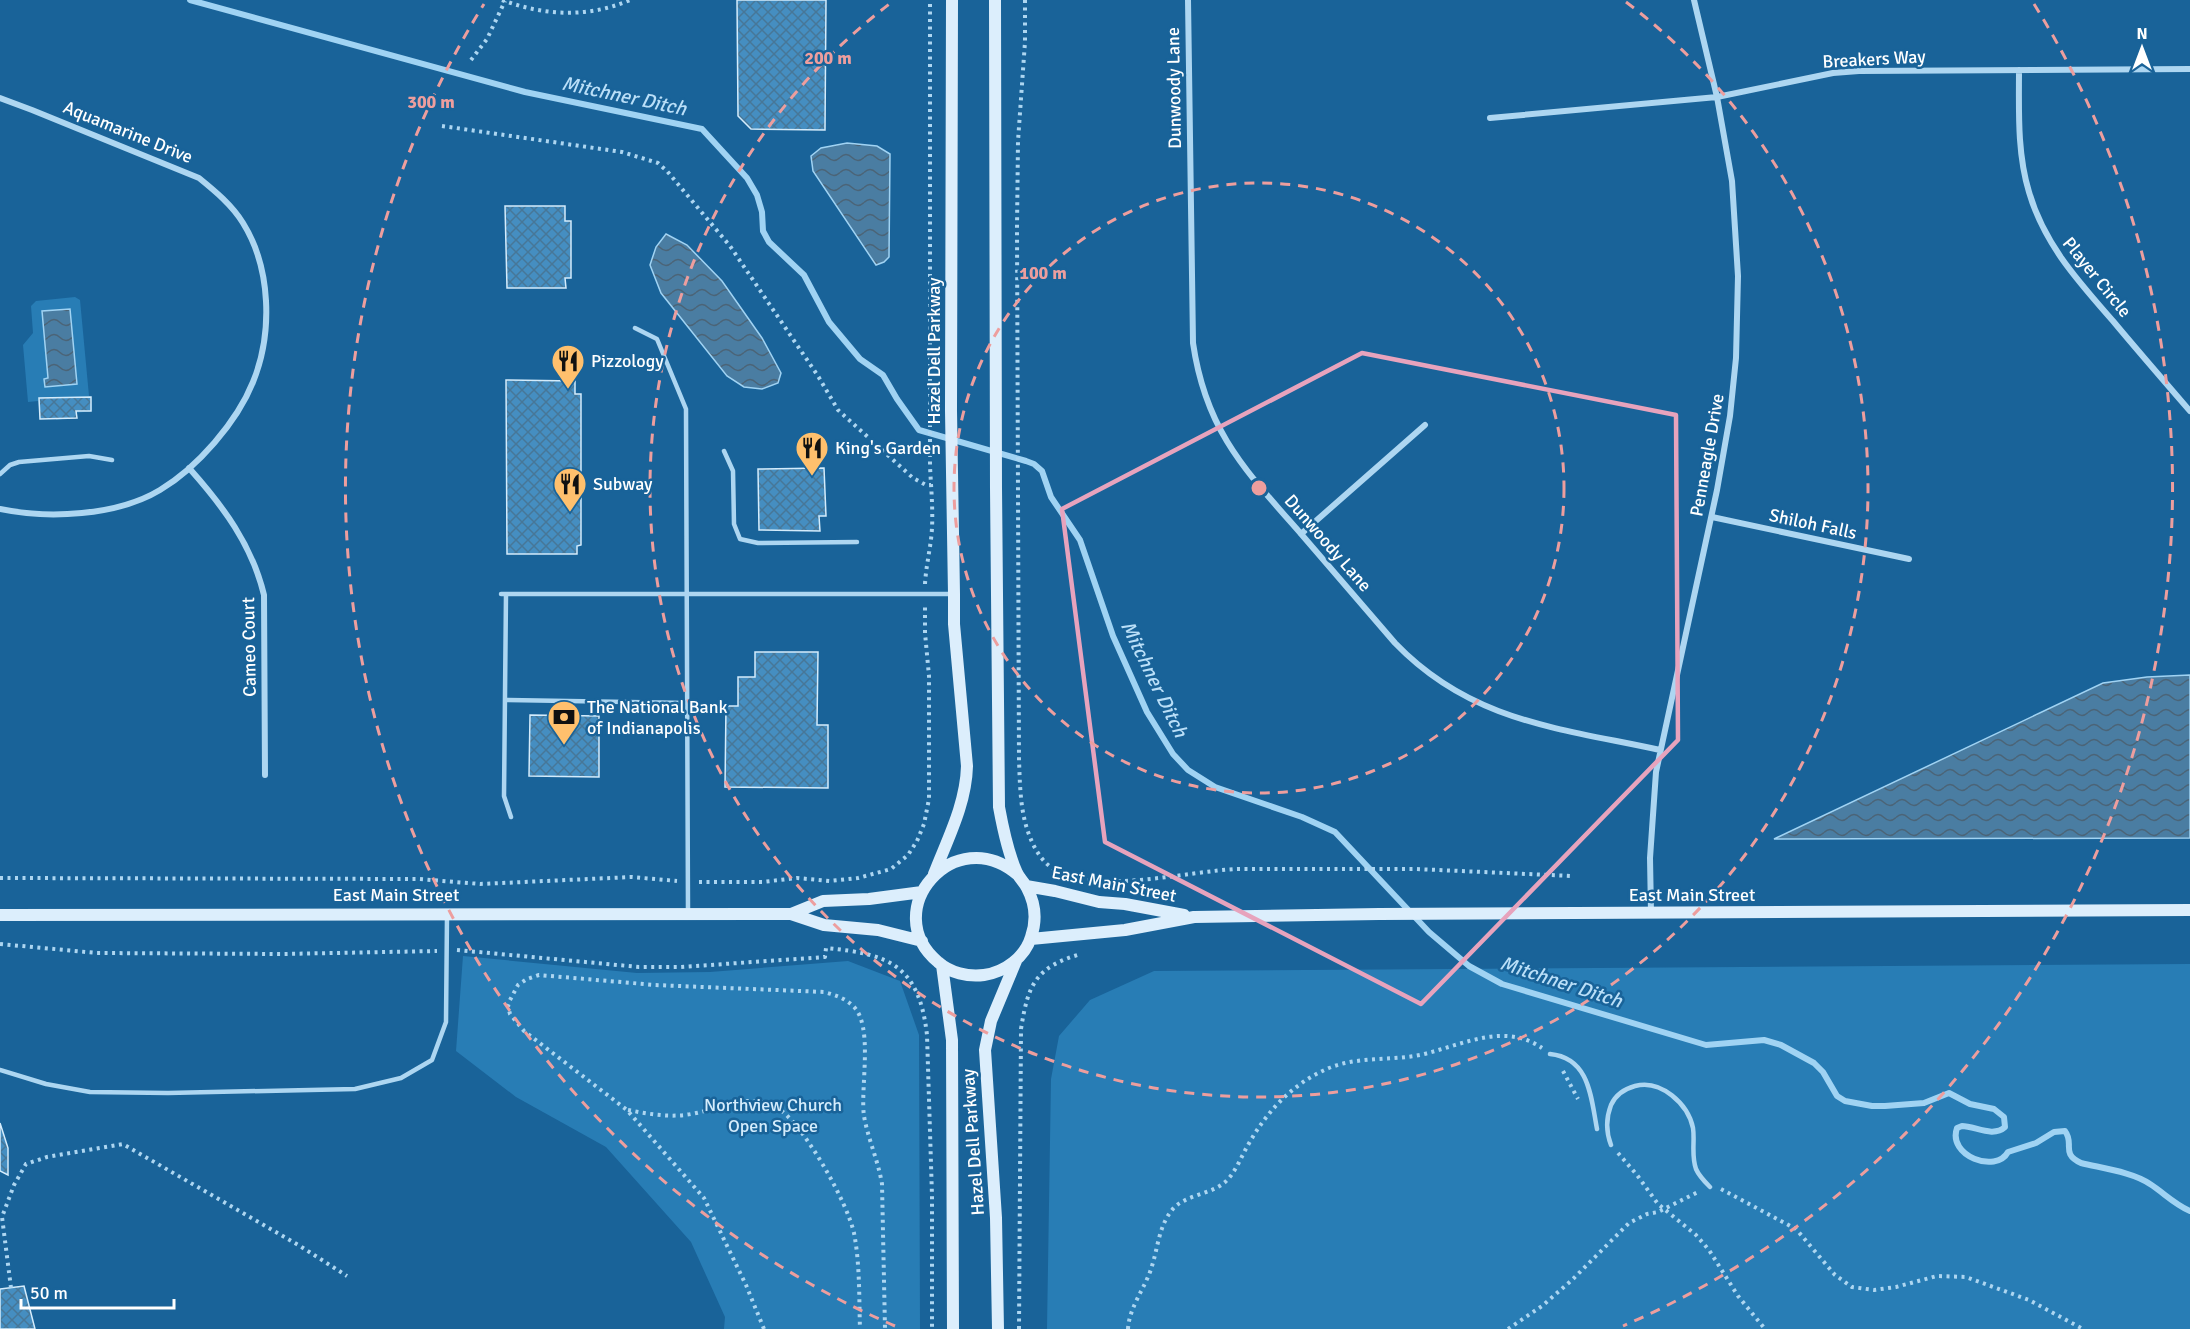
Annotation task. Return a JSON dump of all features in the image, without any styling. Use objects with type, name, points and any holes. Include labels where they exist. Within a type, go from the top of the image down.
[{"type":"main road","name":"Hazel Dell Parkway","points":[[933,875],[961,805],[966,778],[954,594],[951,411],[952,0]]},
{"type":"main road","points":[[995,0],[999,807],[1004,833],[1018,875],[1032,898],[1035,912],[1031,939],[1017,959],[997,972],[974,976],[963,975],[933,958],[922,941],[916,921],[916,911],[922,892],[933,875],[950,863],[981,858],[1001,863],[1018,875]]},
{"type":"main road","name":"East Main Street","points":[[1026,886],[1099,902],[1125,904],[1194,917]]},
{"type":"main road","name":"East Main Street","points":[[791,914],[823,901],[869,899],[922,892]]},
{"type":"main road","name":"East Main Street","points":[[1031,939],[1125,930],[1194,917],[2190,910]]},
{"type":"main road","name":"East Main Street","points":[[0,915],[791,914],[825,926],[878,930],[922,941]]},
{"type":"main road","name":"Hazel Dell Parkway","points":[[998,1329],[996,1218],[985,1050],[991,1020],[1017,959]]},
{"type":"main road","name":"Hazel Dell Parkway","points":[[942,965],[952,1040],[953,1329]]},
{"type":"street","name":"Dunwoody Lane","points":[[1188,0],[1192,326],[1196,363],[1204,393],[1227,444],[1249,476],[1419,667],[1456,692],[1496,712],[1660,750]]},
{"type":"street","name":"Penneagle Drive","points":[[1651,913],[1650,858],[1655,784],[1660,750],[1712,517],[1733,395],[1738,299],[1732,181],[1717,97],[1694,0]]},
{"type":"street","name":"Breakers Way","points":[[1490,118],[1717,97],[1833,73],[1899,70],[2190,69]]},
{"type":"street","name":"Player Circle","points":[[2019,70],[2020,137],[2024,173],[2042,227],[2055,251],[2075,277],[2190,411]]},
{"type":"street","name":"Aquamarine Drive","points":[[0,98],[199,178],[222,196],[243,223],[256,251],[263,277],[266,305],[261,355],[254,381],[241,406],[211,447],[189,468],[159,491],[117,507],[43,514],[0,509]]},
{"type":"street","points":[[1301,534],[1425,424]]},
{"type":"street","name":"Cameo Court","points":[[189,468],[234,524],[259,572],[264,595],[265,775]]},
{"type":"street","name":"Shiloh Falls","points":[[1712,517],[1909,560]]},
{"type":"lane","points":[[634,328],[657,339],[686,409],[688,914]]},
{"type":"lane","points":[[723,451],[733,471],[734,524],[740,539],[758,543],[857,542]]},
{"type":"lane","points":[[0,474],[10,465],[19,462],[89,456],[112,460]]},
{"type":"lane","points":[[511,817],[504,796],[503,594],[954,594]]},
{"type":"lane","points":[[505,700],[688,703]]},
{"type":"lane","points":[[0,1070],[46,1084],[101,1092],[355,1089],[401,1078],[432,1060],[446,1022],[447,913]]},
{"type":"lane","points":[[1550,1054],[1564,1057],[1581,1070],[1590,1092],[1597,1129]]},
{"type":"lane","points":[[1611,1145],[1607,1134],[1608,1120],[1615,1096],[1638,1085],[1660,1088],[1673,1096],[1689,1117],[1693,1129],[1695,1168],[1710,1187]]},
{"type":"path","points":[[471,60],[487,39],[503,1],[532,10],[576,14],[602,11],[630,0]]},
{"type":"path","points":[[926,573],[932,526],[930,0]]},
{"type":"path","points":[[1025,0],[1025,42],[1018,141],[1020,778],[1028,832],[1040,856],[1051,867],[1063,874],[1127,882],[1208,870],[1416,869],[1572,876]]},
{"type":"path","points":[[442,126],[621,152],[658,163],[729,246],[818,376],[838,410],[913,478],[926,485],[931,485]]},
{"type":"path","points":[[0,878],[419,879],[480,884],[644,877],[688,881],[762,882],[797,878],[814,881],[875,875],[891,869],[904,859],[917,841],[924,824],[929,799],[929,676],[926,621]]},
{"type":"path","points":[[867,953],[890,962],[908,978],[919,999],[926,1024],[930,1101],[932,1329]]},
{"type":"path","points":[[1019,1329],[1022,1022],[1029,991],[1040,974],[1056,962],[1081,954]]},
{"type":"path","points":[[764,1329],[746,1285],[704,1198],[627,1110],[550,1052],[516,1023],[508,1006],[518,985],[539,975],[655,985],[824,992],[846,1000],[855,1007],[865,1037],[864,1116],[882,1184],[885,1329]]},
{"type":"path","points":[[1128,1329],[1129,1319],[1152,1266],[1158,1238],[1172,1209],[1177,1204],[1206,1194],[1223,1185],[1239,1164],[1268,1113],[1280,1100],[1311,1078],[1343,1064],[1359,1060],[1417,1055],[1488,1036],[1521,1038],[1550,1054],[1581,1104]]},
{"type":"path","points":[[627,1110],[679,1116],[749,1101],[774,1105],[782,1110],[818,1158],[848,1216],[856,1248],[860,1329]]},
{"type":"path","points":[[11,1288],[4,1248],[2,1217],[26,1164],[48,1157],[123,1144],[300,1246],[347,1276]]},
{"type":"path","points":[[1611,1145],[1664,1209],[1696,1235],[1709,1250],[1738,1296],[1765,1329]]},
{"type":"path","points":[[1509,1329],[1542,1306],[1572,1280],[1629,1223],[1710,1187],[1717,1187],[1796,1229],[1835,1275],[1852,1287],[1874,1290],[1896,1287],[1937,1276],[1966,1277],[2029,1300],[2083,1329]]},
{"type":"path","points":[[0,1201],[7,1203]]},
{"type":"highlighted area","points":[[1362,353],[1676,415],[1678,740],[1421,1004],[1105,842],[1062,509]]},
{"type":"green space","points":[[75,297],[80,300],[92,411],[76,413],[76,417],[56,420],[55,414],[40,415],[38,401],[28,402],[23,345],[33,333],[31,306],[36,301]]},
{"type":"green space","name":"Northview Church Open Space","points":[[463,956],[637,973],[710,972],[848,961],[900,981],[919,1035],[920,1329],[724,1329],[725,1317],[691,1242],[606,1147],[516,1097],[456,1051]]},
{"type":"green space","points":[[2190,964],[2190,1329],[1047,1329],[1051,1079],[1059,1036],[1090,1000],[1154,971]]},
{"type":"water","points":[[847,143],[877,146],[890,154],[889,257],[876,265],[813,171],[811,156],[821,148]]},
{"type":"water","points":[[666,234],[687,245],[722,281],[762,338],[781,373],[778,383],[762,389],[744,387],[727,376],[661,293],[650,265],[656,247]]},
{"type":"water","points":[[70,309],[77,384],[45,387],[44,379],[48,378],[42,311]]},
{"type":"water","points":[[2190,675],[2190,838],[1774,839],[2103,683],[2147,677]]},
{"type":"building","points":[[737,0],[826,0],[825,130],[751,129],[738,116]]},
{"type":"building","points":[[505,206],[565,206],[565,221],[571,221],[571,278],[565,278],[566,288],[507,288]]},
{"type":"building","points":[[506,380],[575,381],[575,394],[581,394],[581,545],[577,546],[577,554],[507,554]]},
{"type":"building","points":[[91,397],[91,411],[76,411],[77,418],[40,419],[39,398]]},
{"type":"building","points":[[824,468],[826,516],[819,516],[820,531],[759,530],[758,469]]},
{"type":"building","points":[[755,652],[818,652],[817,725],[828,725],[828,788],[725,787],[726,706],[738,706],[738,677],[755,677]]},
{"type":"building","name":"The National Bank of Indianapolis","points":[[530,715],[599,716],[599,777],[529,776]]},
{"type":"building","points":[[0,1123],[8,1148],[8,1175],[0,1171]]},
{"type":"building","points":[[24,1286],[35,1329],[0,1329],[0,1289]]},
{"type":"waterway","name":"Mitchner Ditch","points":[[190,0],[525,92],[702,129],[747,178],[757,195],[762,212],[763,231],[769,242],[804,275],[829,322],[860,359],[883,375],[919,430],[1026,461],[1042,471],[1051,497],[1080,540],[1113,636],[1147,712],[1173,754],[1188,770],[1215,787],[1302,817],[1335,832],[1429,932],[1469,966],[1502,984],[1706,1045],[1764,1040],[1781,1045],[1814,1063],[1823,1072],[1837,1096],[1845,1101],[1885,1106],[1924,1103],[1949,1093],[1970,1104],[1994,1109],[2004,1117],[2005,1127],[2000,1130],[1990,1132],[1967,1126],[1957,1128],[1956,1138],[1959,1147],[1974,1159],[1994,1161],[2002,1158],[2008,1152],[2036,1143],[2054,1132],[2065,1131],[2069,1140],[2069,1152],[2081,1163],[2126,1173],[2143,1180],[2190,1211]]},
{"type":"place","name":"Pizzology","points":[[568,390]]},
{"type":"place","name":"King's Garden","points":[[812,477]]},
{"type":"place","name":"Subway","points":[[570,513]]},
{"type":"place","name":"The National Bank of Indianapolis","points":[[564,746]]}]
